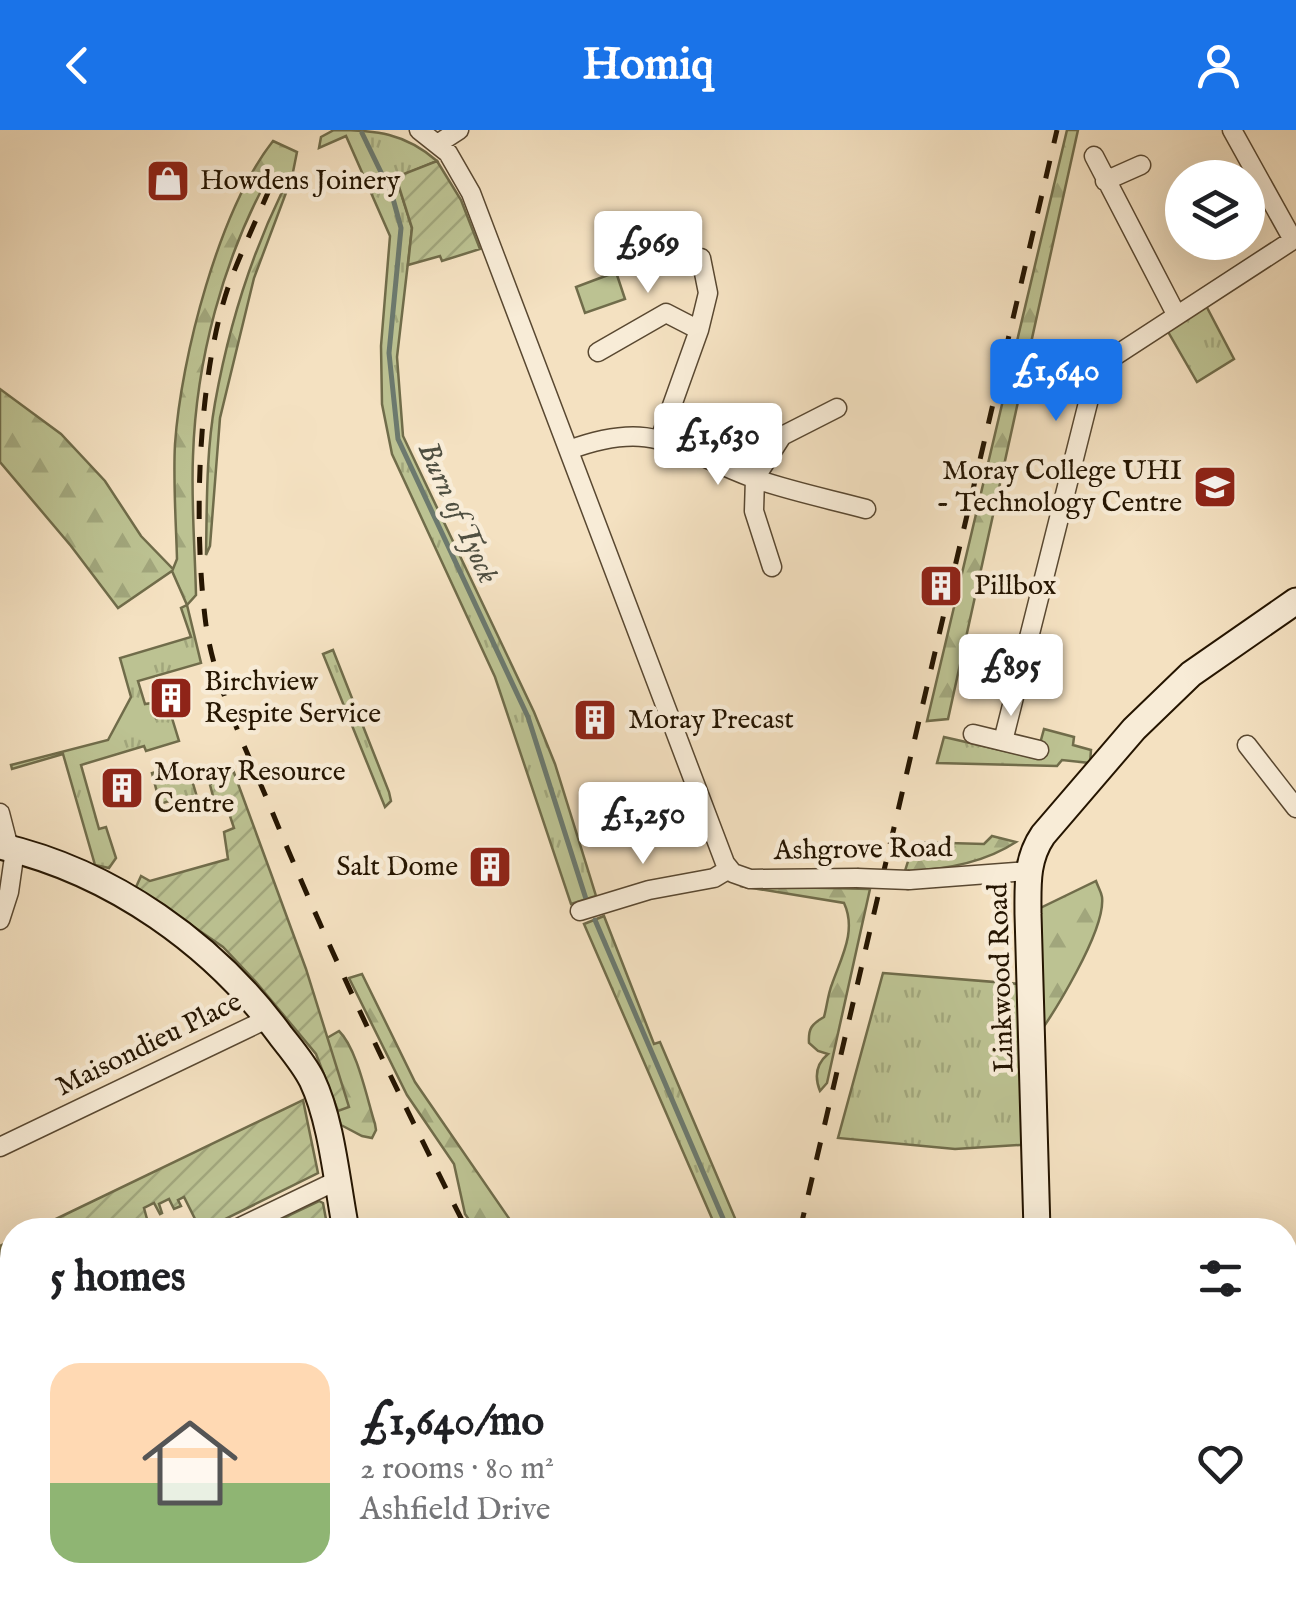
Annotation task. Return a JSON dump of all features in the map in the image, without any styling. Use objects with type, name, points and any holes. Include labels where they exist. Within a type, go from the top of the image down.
[{"type":"street","points":[[419,130],[439,143],[457,164],[472,194],[729,869],[714,878],[650,890],[580,911]]},
{"type":"street","points":[[439,143],[460,130]]},
{"type":"street","points":[[1003,741],[1095,375],[1104,362],[1294,239],[1232,130]]},
{"type":"street","points":[[1094,156],[1176,314]]},
{"type":"street","points":[[1106,182],[1141,165]]},
{"type":"street","points":[[660,439],[708,293],[701,258]]},
{"type":"street","points":[[598,352],[666,314],[698,330]]},
{"type":"street","points":[[772,567],[754,511],[755,478],[782,436],[836,408]]},
{"type":"street","points":[[568,450],[617,435],[660,439],[755,478],[866,509]]},
{"type":"street","name":"Linkwood Road","points":[[1037,1218],[1028,871],[1043,835],[1134,729],[1192,674],[1296,601]]},
{"type":"street","points":[[973,734],[1038,750]]},
{"type":"street","points":[[1246,745],[1296,808]]},
{"type":"street","points":[[0,813],[8,848],[8,892],[0,920]]},
{"type":"street","points":[[8,848],[112,890],[169,925],[218,962],[269,1018],[311,1079],[322,1108],[344,1218]]},
{"type":"street","name":"Ashgrove Road","points":[[729,869],[750,879],[909,880],[1028,871]]},
{"type":"street","name":"Maisondieu Place","points":[[0,1148],[269,1018]]},
{"type":"street","points":[[258,1218],[336,1180]]},
{"type":"green space","points":[[334,130],[389,135],[413,144],[437,161],[396,178],[412,228],[397,357],[403,436],[534,712],[555,764],[596,896],[571,904],[495,677],[392,454],[382,404],[381,346],[390,236],[346,136],[319,148],[321,137]]},
{"type":"green space","points":[[1067,130],[1078,130],[948,719],[927,721]]},
{"type":"green space","points":[[273,141],[297,152],[292,177],[254,278],[220,418],[210,546],[206,555],[208,460],[215,403],[241,295],[282,192],[280,181],[269,176],[238,241],[206,348],[195,420],[196,595],[187,605],[172,571],[118,608],[0,462],[0,389],[61,434],[105,481],[141,536],[173,569],[177,559],[175,444],[194,328],[236,205]]},
{"type":"green space","points":[[437,161],[461,200],[480,249],[442,261],[440,256],[408,265],[412,228],[396,177]]},
{"type":"green space","points":[[616,272],[625,299],[585,313],[576,287]]},
{"type":"green space","points":[[1202,298],[1234,359],[1197,382],[1163,323]]},
{"type":"green space","points":[[187,605],[201,663],[138,681],[145,704],[152,703],[156,718],[171,715],[179,741],[146,751],[144,746],[81,765],[99,829],[106,827],[116,858],[109,868],[95,865],[63,754],[12,769],[11,765],[108,740],[131,697],[120,658],[191,637],[181,608]]},
{"type":"green space","points":[[333,650],[389,792],[391,801],[385,807],[323,654]]},
{"type":"green space","points":[[1044,729],[1074,737],[1073,745],[1091,750],[1090,763],[937,763],[944,737],[1036,758]]},
{"type":"green space","points":[[181,764],[188,767],[197,797],[195,806],[187,810],[182,797],[160,804],[152,773]]},
{"type":"green space","points":[[233,770],[306,969],[349,1107],[338,1111],[316,1054],[256,982],[223,947],[136,887],[141,876],[150,881],[228,859],[224,832],[234,828],[226,804],[216,807],[210,785],[216,776]]},
{"type":"green space","points":[[992,836],[1016,842],[963,864],[905,871],[914,842],[984,844]]},
{"type":"green space","points":[[1096,881],[1102,897],[1096,930],[1065,993],[1033,1042],[1028,914]]},
{"type":"green space","points":[[740,886],[870,889],[827,1083],[820,1091],[817,1071],[828,1054],[809,1043],[809,1034],[824,1017],[846,944],[848,913],[844,903]]},
{"type":"green space","points":[[604,916],[654,1044],[660,1042],[735,1218],[712,1218],[584,924]]},
{"type":"green space","points":[[883,973],[1032,985],[1036,1144],[955,1149],[838,1138]]},
{"type":"green space","points":[[362,974],[415,1082],[509,1218],[468,1218],[465,1214],[454,1164],[407,1095],[349,978]]},
{"type":"green space","points":[[339,1031],[361,1074],[375,1124],[372,1138],[341,1125],[320,1062],[327,1038]]},
{"type":"green space","points":[[303,1100],[318,1173],[227,1218],[194,1218],[184,1197],[178,1200],[181,1206],[174,1209],[169,1199],[159,1204],[160,1214],[154,1203],[144,1208],[147,1218],[58,1218]]},
{"type":"green space","points":[[319,1201],[326,1218],[283,1218]]},
{"type":"waterway","name":"Burn of Tyock","points":[[362,133],[392,195],[401,228],[389,353],[398,439],[528,717],[586,899]]},
{"type":"waterway","name":"Burn of Tyock","points":[[595,920],[723,1218]]},
{"type":"railway","points":[[803,1218],[1057,130]]},
{"type":"railway","points":[[270,188],[231,279],[211,358],[205,403],[199,497],[202,586],[210,648],[232,716],[315,912],[461,1218]]},
{"type":"place","name":"Howdens Joinery","points":[[168,181]]},
{"type":"place","name":"Moray College UHI - Technology Centre","points":[[1215,487]]},
{"type":"place","name":"Pillbox","points":[[941,586]]},
{"type":"place","name":"Birchview Respite Service","points":[[171,698]]},
{"type":"place","name":"Moray Precast","points":[[595,720]]},
{"type":"place","name":"Moray Resource Centre","points":[[122,788]]},
{"type":"place","name":"Salt Dome","points":[[490,867]]}]
